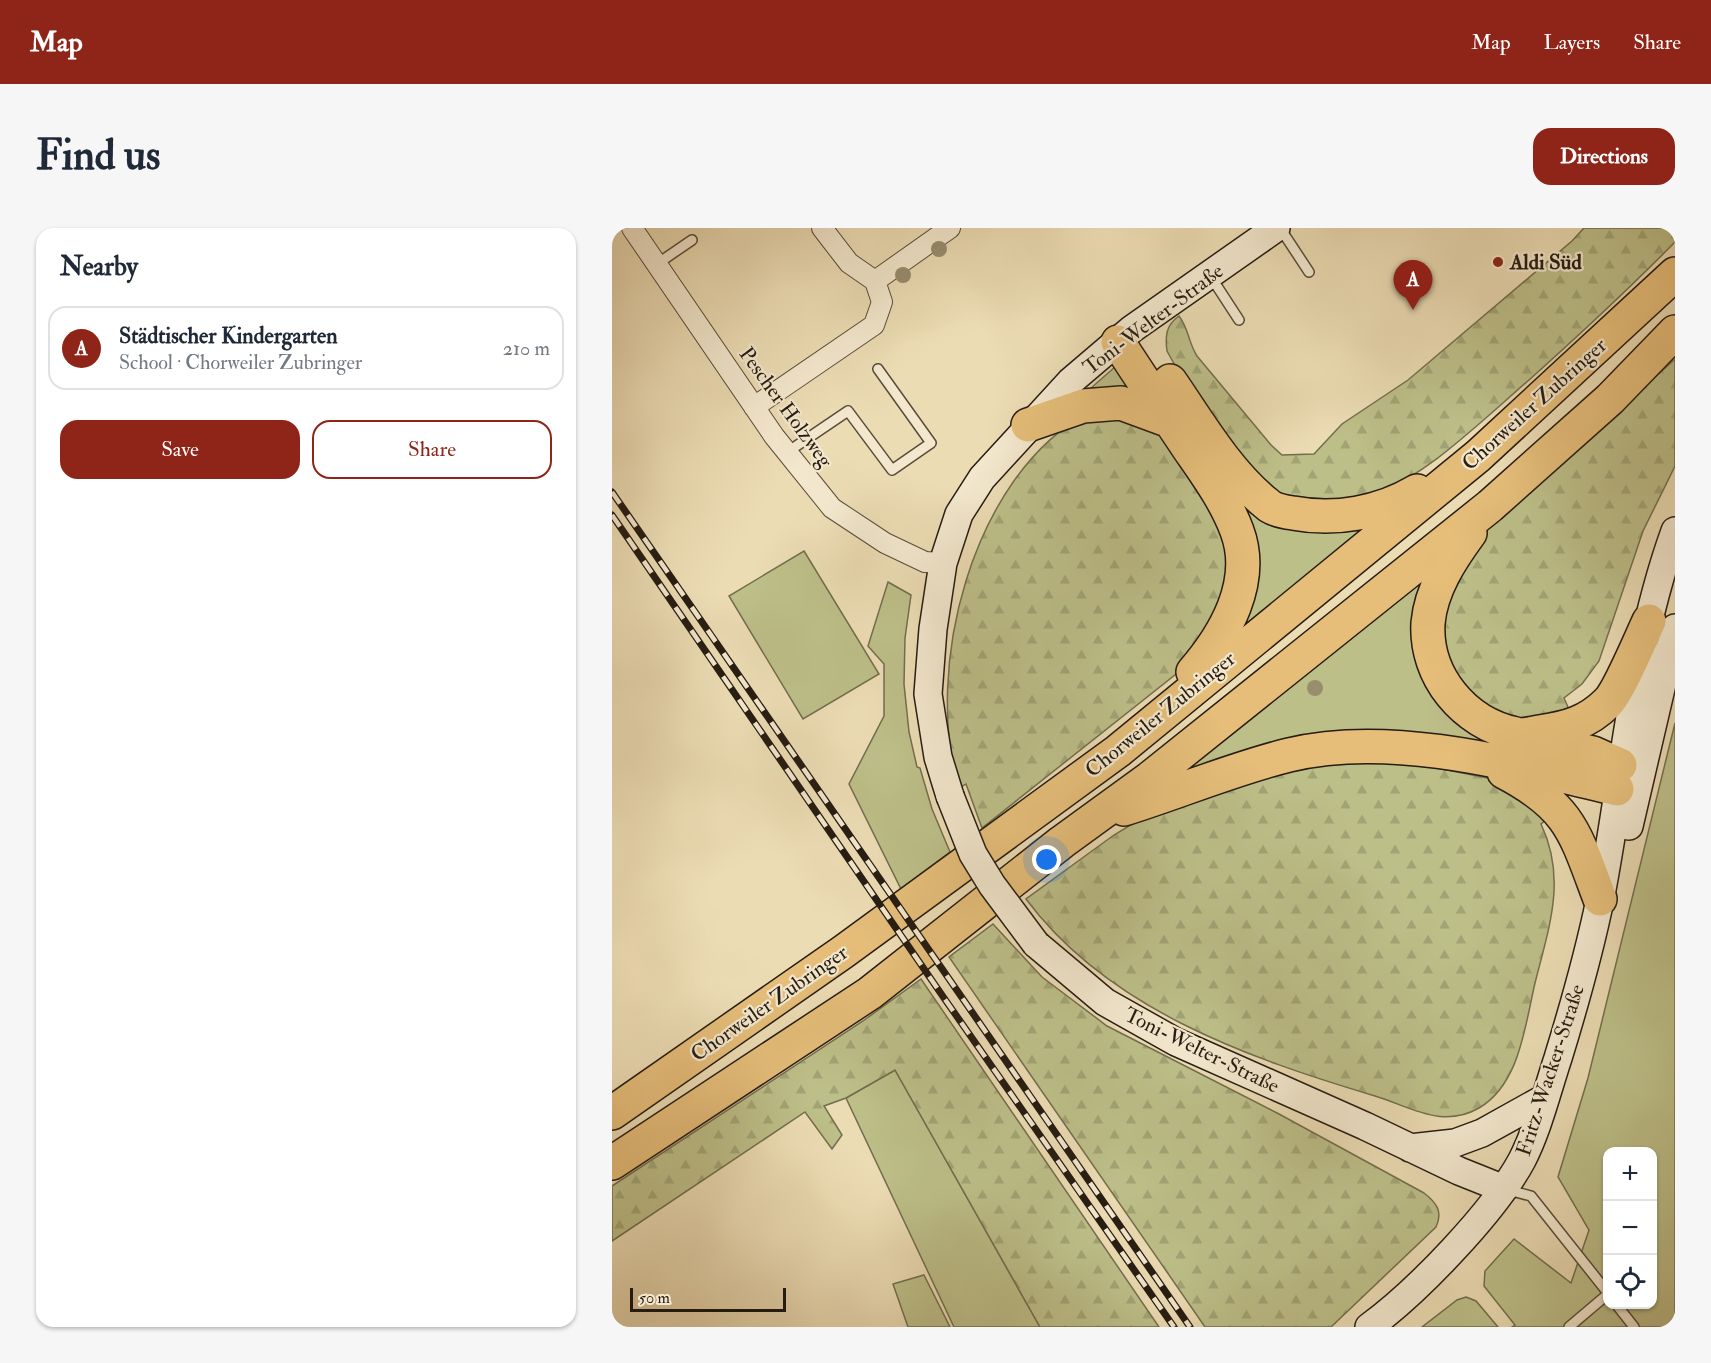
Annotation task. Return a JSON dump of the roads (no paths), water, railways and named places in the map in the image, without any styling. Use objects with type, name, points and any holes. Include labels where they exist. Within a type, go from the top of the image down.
[{"type":"highway","name":"Chorweiler Zubringer","points":[[612,1113],[843,952],[1118,751],[1478,456],[1675,274]]},
{"type":"highway","name":"Chorweiler Zubringer","points":[[612,1163],[870,993],[1150,778],[1490,506],[1610,399],[1675,332]]},
{"type":"highway","points":[[1125,336],[1235,472],[1269,506],[1315,517],[1355,514],[1399,502],[1478,456]]},
{"type":"highway","points":[[1118,751],[1212,650],[1229,621],[1238,596],[1243,562],[1238,533],[1223,499],[1170,421],[1125,336]]},
{"type":"highway","points":[[1028,425],[1083,406],[1121,402],[1170,421]]},
{"type":"highway","points":[[1490,506],[1455,552],[1434,592],[1428,623],[1428,642],[1435,670],[1461,706],[1482,720],[1518,735],[1593,753],[1629,777]]},
{"type":"highway","points":[[1518,735],[1567,728],[1583,723],[1610,701],[1662,625]]},
{"type":"highway","points":[[1096,818],[1290,754],[1374,746],[1415,749],[1521,767],[1629,777]]},
{"type":"highway","points":[[1482,760],[1529,785],[1554,804],[1575,831],[1600,899]]},
{"type":"street","name":"Pescher Holzweg","points":[[632,228],[786,453],[832,508],[885,543],[925,562],[943,562]]},
{"type":"street","points":[[754,407],[874,325],[882,302],[875,281],[849,263],[822,228]]},
{"type":"street","points":[[875,281],[950,228]]},
{"type":"street","name":"Toni-Welter-Straße","points":[[1278,228],[1125,336],[1071,381],[981,478],[959,514],[943,562],[933,629],[928,694],[938,757],[950,796],[973,854],[992,885],[1036,944],[1105,1002],[1176,1041],[1504,1189]]},
{"type":"street","name":"Fritz-Wacker-Straße","points":[[1370,1327],[1457,1245],[1504,1189],[1522,1159],[1545,1098],[1577,997],[1662,625],[1661,569],[1675,531]]},
{"type":"street","points":[[1410,1148],[1455,1143],[1482,1133],[1545,1098]]},
{"type":"lane","points":[[1278,228],[1309,272]]},
{"type":"lane","points":[[657,264],[692,240]]},
{"type":"lane","points":[[1209,275],[1239,320]]},
{"type":"lane","points":[[786,453],[848,411],[892,470],[931,443],[878,369]]},
{"type":"lane","points":[[1504,1189],[1531,1196],[1603,1288]]},
{"type":"lane","points":[[1569,1327],[1603,1298]]},
{"type":"lane","points":[[1619,1309],[1632,1326]]},
{"type":"railway","points":[[612,492],[1190,1327]]},
{"type":"railway","points":[[612,515],[944,998],[1174,1327]]},
{"type":"place","name":"Aldi Süd","points":[[1498,262]]},
{"type":"place","name":"Städtischer Kindergarten","points":[[1413,310]]}]
